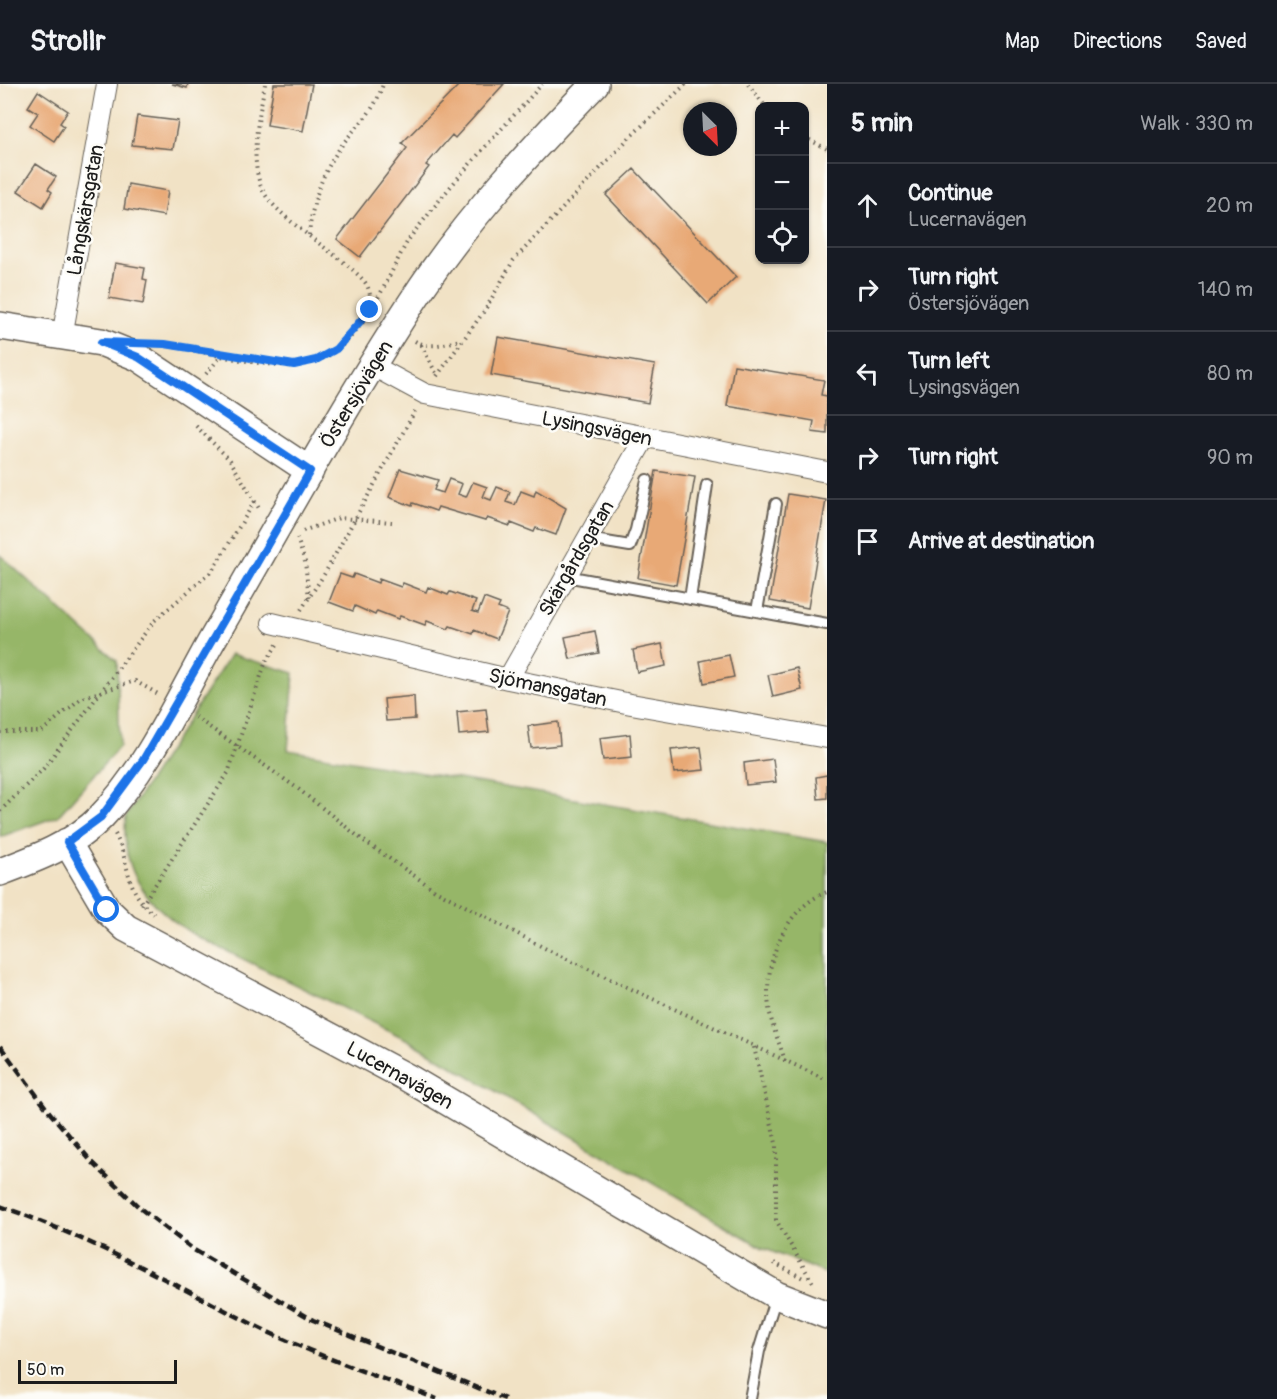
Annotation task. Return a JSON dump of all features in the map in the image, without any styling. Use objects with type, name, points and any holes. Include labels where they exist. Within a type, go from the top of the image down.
[{"type":"street","name":"Långskärsgatan","points":[[62,337],[107,84]]},
{"type":"street","name":"Östersjövägen","points":[[67,842],[101,817],[123,791],[176,704],[310,471],[423,286],[468,225],[536,144],[595,84]]},
{"type":"street","points":[[0,326],[101,342],[138,357],[310,471]]},
{"type":"street","name":"Lysingsvägen","points":[[373,366],[425,394],[827,472]]},
{"type":"street","name":"Skärgårdsgatan","points":[[508,679],[645,437]]},
{"type":"street","name":"Sjömansgatan","points":[[280,626],[508,679],[631,704],[827,738]]},
{"type":"street","points":[[0,872],[67,842]]},
{"type":"street","name":"Lucernavägen","points":[[67,842],[107,910],[126,928],[408,1078],[776,1295],[827,1315]]},
{"type":"lane","points":[[588,539],[630,546],[636,530],[647,480]]},
{"type":"lane","points":[[690,599],[707,485]]},
{"type":"lane","points":[[757,611],[776,504]]},
{"type":"lane","points":[[566,576],[827,624]]},
{"type":"lane","points":[[750,1399],[759,1351],[776,1295]]},
{"type":"path","points":[[265,84],[255,161],[260,187],[274,204],[365,281],[371,296],[370,310]]},
{"type":"path","points":[[309,235],[312,204],[325,172],[356,128],[366,121],[383,84]]},
{"type":"path","points":[[154,344],[294,365],[316,360],[336,349],[370,310],[420,225],[542,84]]},
{"type":"path","points":[[392,522],[355,518],[339,518],[294,533],[301,545],[305,562],[309,598],[355,518],[425,394],[460,340],[490,302],[513,261],[627,140],[686,84]]},
{"type":"path","points":[[748,84],[762,102]]},
{"type":"path","points":[[809,140],[827,149]]},
{"type":"path","points":[[437,375],[421,344],[439,345],[460,340]]},
{"type":"path","points":[[193,423],[230,460],[263,514],[279,525]]},
{"type":"path","points":[[0,811],[44,769],[154,621],[212,571],[255,501]]},
{"type":"path","points":[[142,905],[228,773],[280,626]]},
{"type":"path","points":[[0,732],[41,732],[81,698],[135,681],[176,704],[237,746],[435,890],[552,952],[827,1080]]},
{"type":"path","points":[[786,1061],[769,1007],[775,945],[794,916],[814,897],[827,892]]},
{"type":"path","points":[[753,1047],[776,1143],[776,1220],[813,1282]]},
{"type":"green space","points":[[0,555],[117,661],[120,746],[58,816],[0,837]]},
{"type":"green space","points":[[231,654],[294,673],[288,750],[827,842],[827,1274],[763,1248],[408,1040],[196,936],[179,925],[152,901],[133,872],[125,836],[126,816]]},
{"type":"building","points":[[172,84],[188,84],[187,88]]},
{"type":"building","points":[[274,84],[312,84],[303,131],[267,125]]},
{"type":"building","points":[[460,84],[504,84],[455,138],[452,135],[426,165],[429,167],[360,257],[337,239],[407,148],[402,143]]},
{"type":"building","points":[[38,91],[68,111],[60,123],[64,126],[54,141],[30,125],[38,113],[28,107]]},
{"type":"building","points":[[137,116],[178,121],[173,149],[132,145]]},
{"type":"building","points":[[36,164],[56,177],[48,189],[52,192],[43,207],[18,191]]},
{"type":"building","points":[[634,169],[736,277],[708,304],[606,195]]},
{"type":"building","points":[[128,184],[168,191],[164,216],[124,209]]},
{"type":"building","points":[[115,263],[145,268],[143,279],[147,280],[143,304],[109,298]]},
{"type":"building","points":[[498,337],[655,365],[648,403],[491,375]]},
{"type":"building","points":[[734,365],[824,380],[821,395],[827,396],[827,434],[812,432],[814,421],[727,406]]},
{"type":"building","points":[[400,469],[438,480],[434,490],[443,493],[449,479],[462,484],[458,494],[466,497],[473,482],[487,487],[483,497],[491,500],[497,487],[510,492],[506,502],[515,505],[521,491],[534,496],[536,490],[566,508],[556,535],[536,528],[534,532],[511,523],[510,526],[487,518],[485,521],[438,507],[436,511],[413,503],[412,506],[389,497]]},
{"type":"building","points":[[656,471],[695,477],[676,585],[638,578]]},
{"type":"building","points":[[788,494],[826,500],[808,608],[770,601]]},
{"type":"building","points":[[340,574],[352,578],[354,574],[378,583],[379,579],[401,587],[403,583],[426,592],[428,587],[448,595],[450,592],[476,601],[472,611],[478,613],[484,598],[500,604],[498,608],[508,612],[497,639],[474,630],[473,634],[450,626],[448,629],[427,621],[425,625],[377,611],[375,615],[355,606],[353,611],[329,602]]},
{"type":"building","points":[[595,631],[599,653],[570,659],[565,637]]},
{"type":"building","points":[[662,644],[666,666],[637,672],[633,650]]},
{"type":"building","points":[[729,655],[734,677],[704,683],[700,661]]},
{"type":"building","points":[[797,668],[802,690],[773,697],[768,675]]},
{"type":"building","points":[[414,696],[415,719],[386,721],[384,699]]},
{"type":"building","points":[[486,709],[489,732],[459,735],[457,712]]},
{"type":"building","points":[[558,722],[560,745],[531,748],[528,726]]},
{"type":"building","points":[[630,734],[632,757],[603,760],[600,738]]},
{"type":"building","points":[[701,747],[704,770],[674,773],[671,750]]},
{"type":"building","points":[[773,759],[776,782],[746,785],[744,763]]},
{"type":"building","points":[[827,775],[827,798],[818,799],[816,777]]},
{"type":"railway","points":[[0,1046],[50,1113],[91,1161],[141,1209],[194,1250],[313,1320],[505,1399]]},
{"type":"railway","points":[[0,1206],[101,1248],[285,1340],[437,1399]]},
{"type":"route","points":[[107,910],[67,842],[101,817],[123,791],[310,471],[138,357],[101,342],[165,344],[261,362],[294,365],[316,360],[336,349],[370,310]]}]
